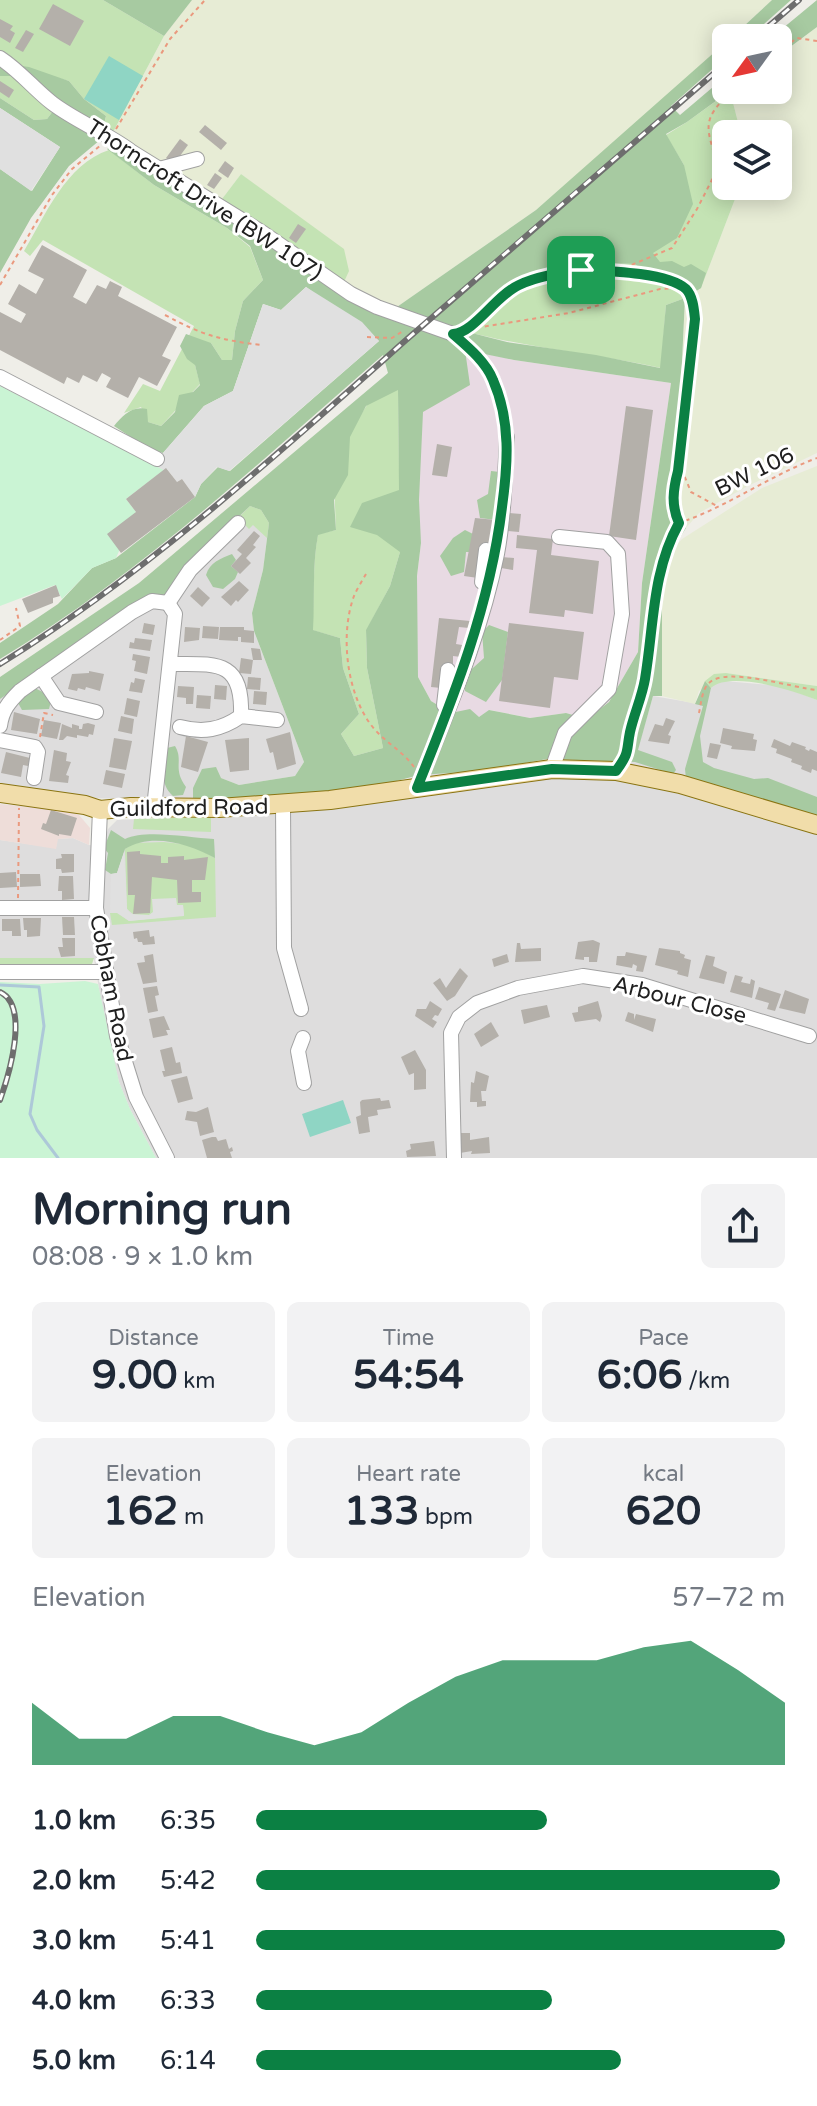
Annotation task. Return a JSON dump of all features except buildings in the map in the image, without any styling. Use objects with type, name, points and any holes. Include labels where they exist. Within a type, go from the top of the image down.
[{"type":"main road","points":[[552,769],[616,771],[680,784],[817,825]]},
{"type":"main road","name":"Guildford Road","points":[[0,793],[85,805],[100,810],[219,808],[283,805],[552,769]]},
{"type":"street","name":"Thorncroft Drive (BW 107)","points":[[0,58],[18,70],[53,104],[112,137],[263,233],[351,294],[420,322],[454,331]]},
{"type":"street","points":[[159,169],[197,159]]},
{"type":"street","points":[[0,377],[157,459]]},
{"type":"street","points":[[417,788],[466,664],[497,554],[507,437]]},
{"type":"street","points":[[168,603],[190,570],[238,523]]},
{"type":"street","points":[[552,769],[565,733],[609,689],[622,614],[618,554],[607,542],[559,537]]},
{"type":"street","points":[[478,625],[486,550]]},
{"type":"street","points":[[0,726],[9,702],[41,676],[132,612],[152,601],[168,603]]},
{"type":"street","points":[[154,808],[175,614],[168,603]]},
{"type":"street","points":[[170,664],[215,664],[229,670],[242,693],[241,716]]},
{"type":"street","points":[[440,729],[448,670]]},
{"type":"street","points":[[41,676],[59,703],[96,712]]},
{"type":"street","points":[[180,727],[206,731],[241,716],[277,720]]},
{"type":"street","points":[[0,740],[35,747],[34,778]]},
{"type":"street","points":[[283,805],[284,948],[301,1009]]},
{"type":"street","name":"Cobham Road","points":[[100,810],[96,908],[106,972],[126,1069],[136,1097],[167,1158]]},
{"type":"street","points":[[0,908],[96,908]]},
{"type":"street","points":[[0,972],[106,972]]},
{"type":"street","name":"Arbour Close","points":[[454,1158],[451,1033],[459,1017],[477,1003],[518,988],[583,976],[642,985],[809,1036]]},
{"type":"street","points":[[303,1038],[298,1051],[304,1083]]},
{"type":"path","points":[[0,285],[52,195],[72,169],[112,137],[170,39],[205,0]]},
{"type":"path","points":[[792,42],[797,38],[817,41]]},
{"type":"path","points":[[616,271],[672,248],[697,209],[718,168],[707,133],[710,115],[720,104]]},
{"type":"path","points":[[454,331],[518,285],[552,274],[581,270],[616,271],[663,279],[685,288],[691,296],[695,319],[673,499],[679,523],[666,551],[655,590],[646,677],[630,732],[628,755],[616,771]]},
{"type":"path","points":[[454,331],[569,313],[660,289],[685,288]]},
{"type":"path","points":[[165,315],[195,332],[218,340],[261,345]]},
{"type":"path","points":[[367,337],[392,338],[420,322]]},
{"type":"path","points":[[454,331],[492,378],[504,414],[507,437]]},
{"type":"path","points":[[681,449],[684,475],[691,492],[718,506]]},
{"type":"path","name":"BW 106","points":[[679,523],[701,516],[784,471],[817,458]]},
{"type":"path","points":[[366,574],[353,598],[347,640],[348,669],[364,714],[377,732],[405,755],[416,770],[417,788]]},
{"type":"path","points":[[0,640],[20,626],[16,608]]},
{"type":"path","points":[[699,713],[705,687],[711,681],[728,676],[817,690]]},
{"type":"path","points":[[37,751],[44,713],[64,716],[66,706]]},
{"type":"path","points":[[19,795],[19,908]]},
{"type":"shaded area","points":[[0,108],[60,147],[31,191],[0,169]]},
{"type":"shaded area","points":[[306,287],[362,322],[379,341],[229,471],[217,467],[201,484],[195,497],[182,479],[177,482],[167,469],[147,462],[152,451],[163,453],[204,406],[233,391],[263,304],[281,310]]},
{"type":"shaded area","points":[[464,349],[514,360],[671,383],[642,583],[638,652],[609,702],[587,719],[566,713],[530,718],[490,710],[479,717],[451,713],[431,701],[418,677],[417,576],[421,543],[398,389]]},
{"type":"shaded area","points":[[250,506],[269,523],[263,570],[252,613],[254,631],[304,762],[295,776],[239,785],[221,778],[193,788],[193,801],[90,798],[0,786],[0,699]]},
{"type":"shaded area","points":[[725,681],[782,686],[817,700],[817,1158],[156,1158],[119,1082],[107,1036],[94,959],[0,958],[0,840],[56,848],[57,839],[73,838],[89,845],[103,846],[108,829],[117,820],[211,817],[387,785],[419,775],[482,771],[547,759],[634,762],[653,696],[706,705],[711,688],[715,683]]},
{"type":"shaded area","points":[[0,804],[64,810],[79,815],[90,828],[89,845],[73,838],[58,839],[56,849],[0,840]]},
{"type":"shaded area","points":[[124,852],[127,909],[131,914],[149,915],[153,912],[152,899],[176,898],[177,905],[183,905],[184,916],[129,921],[117,913],[110,913],[111,874],[117,873]]},
{"type":"green space","points":[[0,0],[103,0],[164,36],[112,134],[103,129],[106,116],[84,99],[69,81],[17,66],[0,55]]},
{"type":"green space","points":[[103,0],[192,0],[164,36]]},
{"type":"green space","points":[[192,0],[772,0],[746,24],[712,24],[712,55],[637,123],[536,210],[394,309],[343,284],[277,202],[241,174],[222,199],[112,134],[164,36]]},
{"type":"green space","points":[[772,0],[791,0],[764,24],[746,24]]},
{"type":"green space","points":[[817,0],[817,27],[792,46],[792,24],[788,24]]},
{"type":"green space","points":[[817,27],[817,453],[699,513],[686,528],[668,512],[670,473],[679,424],[685,298],[701,288],[735,200],[792,200],[792,120],[737,120],[733,104],[792,104],[792,46]]},
{"type":"green space","points":[[712,54],[712,69],[671,106],[680,115],[712,88],[712,104],[666,134],[684,165],[693,204],[677,238],[653,253],[660,262],[672,261],[684,267],[691,264],[706,273],[701,288],[693,293],[688,285],[647,273],[635,264],[599,263],[539,270],[505,286],[464,331],[507,342],[660,368],[666,305],[685,298],[679,424],[670,473],[668,512],[686,528],[673,549],[662,584],[662,696],[653,696],[638,750],[672,762],[676,770],[673,774],[635,762],[547,759],[482,771],[419,775],[337,797],[193,801],[193,788],[202,769],[216,767],[221,778],[239,785],[295,776],[304,762],[254,631],[252,613],[263,570],[269,523],[261,510],[250,506],[182,570],[169,594],[148,597],[0,699],[0,677],[139,583],[388,373],[383,355],[150,554],[0,659],[0,643],[58,604],[92,568],[116,558],[195,497],[201,484],[218,467],[230,471],[379,341],[306,287],[281,310],[263,304],[233,391],[204,406],[163,453],[152,451],[114,426],[128,412],[142,408],[147,409],[148,422],[161,426],[175,412],[179,395],[193,392],[200,385],[195,365],[187,359],[180,346],[186,334],[211,343],[222,360],[232,360],[243,301],[263,280],[250,246],[227,228],[154,185],[107,149],[114,145],[291,258],[394,309],[536,210]],"holes":[[[465,350],[671,383],[642,583],[638,652],[609,702],[587,719],[566,713],[530,718],[489,710],[479,717],[470,709],[451,713],[431,701],[418,677],[417,576],[421,543],[419,500],[423,412],[470,385]],[[398,390],[399,490],[362,503],[350,527],[377,535],[400,552],[390,586],[366,630],[367,668],[383,748],[354,756],[341,734],[359,714],[343,668],[340,638],[313,630],[316,547],[318,535],[336,530],[334,500],[348,475],[350,437],[366,406]]]},
{"type":"green space","points":[[109,56],[143,76],[119,120],[84,99]]},
{"type":"green space","points":[[0,63],[29,67],[69,81],[84,99],[106,116],[100,140],[69,166],[31,218],[0,273],[0,169],[32,191],[60,147],[0,108],[0,98],[34,120],[47,119],[53,111],[17,76],[0,76]]},
{"type":"green space","points":[[17,75],[53,111],[47,119],[34,120],[0,98],[0,76]]},
{"type":"green space","points":[[712,104],[733,104],[737,120],[712,120],[712,200],[735,200],[701,288],[666,305],[661,368],[464,331],[495,294],[521,277],[569,265],[635,264],[684,165],[666,135]]},
{"type":"green space","points":[[109,150],[154,185],[227,228],[250,247],[263,280],[243,301],[232,360],[222,360],[211,343],[195,365],[200,384],[161,426],[148,422],[141,407],[124,413],[143,384],[160,391],[194,326],[43,240],[30,256],[24,251],[69,179],[94,157]]},
{"type":"green space","points":[[241,174],[344,249],[349,271],[343,284],[222,199]]},
{"type":"green space","points":[[388,373],[398,389],[400,552],[390,586],[366,631],[367,668],[383,748],[354,756],[341,734],[359,714],[343,668],[340,638],[312,630],[315,558],[318,534],[336,530],[333,457]]},
{"type":"green space","points":[[0,386],[164,470],[126,499],[136,512],[116,558],[92,568],[62,599],[55,585],[0,606]]},
{"type":"green space","points":[[817,466],[817,686],[726,673],[699,691],[695,704],[662,696],[662,584],[673,549],[682,539],[762,488]]},
{"type":"green space","points":[[491,471],[500,472],[496,520],[480,518],[477,500],[488,494]]},
{"type":"green space","points":[[250,506],[261,510],[269,523],[267,538],[253,525],[249,529],[238,518]]},
{"type":"green space","points":[[465,530],[473,534],[470,552],[466,552],[464,572],[451,576],[440,556],[453,538]]},
{"type":"green space","points":[[232,554],[236,560],[231,566],[238,572],[235,579],[223,589],[213,587],[206,575],[210,567]]},
{"type":"green space","points":[[489,625],[508,632],[502,680],[486,702],[465,691],[464,676],[484,658],[482,632]]},
{"type":"green space","points":[[714,674],[817,686],[817,700],[763,684],[732,681],[711,688],[705,681]]},
{"type":"green space","points":[[705,681],[711,688],[700,736],[703,762],[754,779],[768,778],[817,797],[817,820],[686,779],[685,769],[703,706],[695,704]]},
{"type":"green space","points":[[33,687],[52,697],[49,709],[22,710],[17,701]]},
{"type":"green space","points":[[175,746],[180,775],[186,787],[183,795],[173,796],[165,785],[164,774],[167,748]]},
{"type":"green space","points":[[211,817],[211,832],[133,829],[134,819]]},
{"type":"green space","points":[[111,830],[125,839],[156,834],[214,839],[215,858],[170,842],[147,841],[125,849],[117,873],[111,874],[105,870],[108,853],[104,848]]},
{"type":"green space","points":[[134,843],[191,845],[215,858],[216,917],[112,925],[110,913],[118,913],[129,921],[184,915],[183,905],[176,905],[176,899],[149,915],[134,915],[127,909],[125,849]]},
{"type":"green space","points":[[0,958],[94,958],[92,964],[82,969],[0,968]]},
{"type":"green space","points":[[85,981],[98,984],[119,1082],[156,1158],[0,1158],[0,982],[40,984]]},
{"type":"green space","points":[[343,1100],[351,1123],[310,1137],[302,1114]]},
{"type":"waterway","points":[[0,985],[39,987],[44,1026],[30,1114],[37,1130],[58,1158]]},
{"type":"railway","points":[[771,24],[799,0]]},
{"type":"railway","points":[[0,664],[106,592],[209,511],[712,75]]},
{"type":"railway","points":[[0,992],[9,1000],[16,1026],[12,1059],[0,1100]]},
{"type":"route","points":[[581,270],[616,271],[663,279],[685,288],[691,296],[695,319],[674,487],[674,511],[679,523],[662,562],[655,590],[646,677],[630,732],[628,755],[616,771],[552,769],[417,788],[466,664],[482,611],[497,554],[505,488],[507,437],[504,414],[492,378],[470,348],[453,334],[462,334],[474,325],[494,302],[518,285],[552,274],[581,270]]}]
